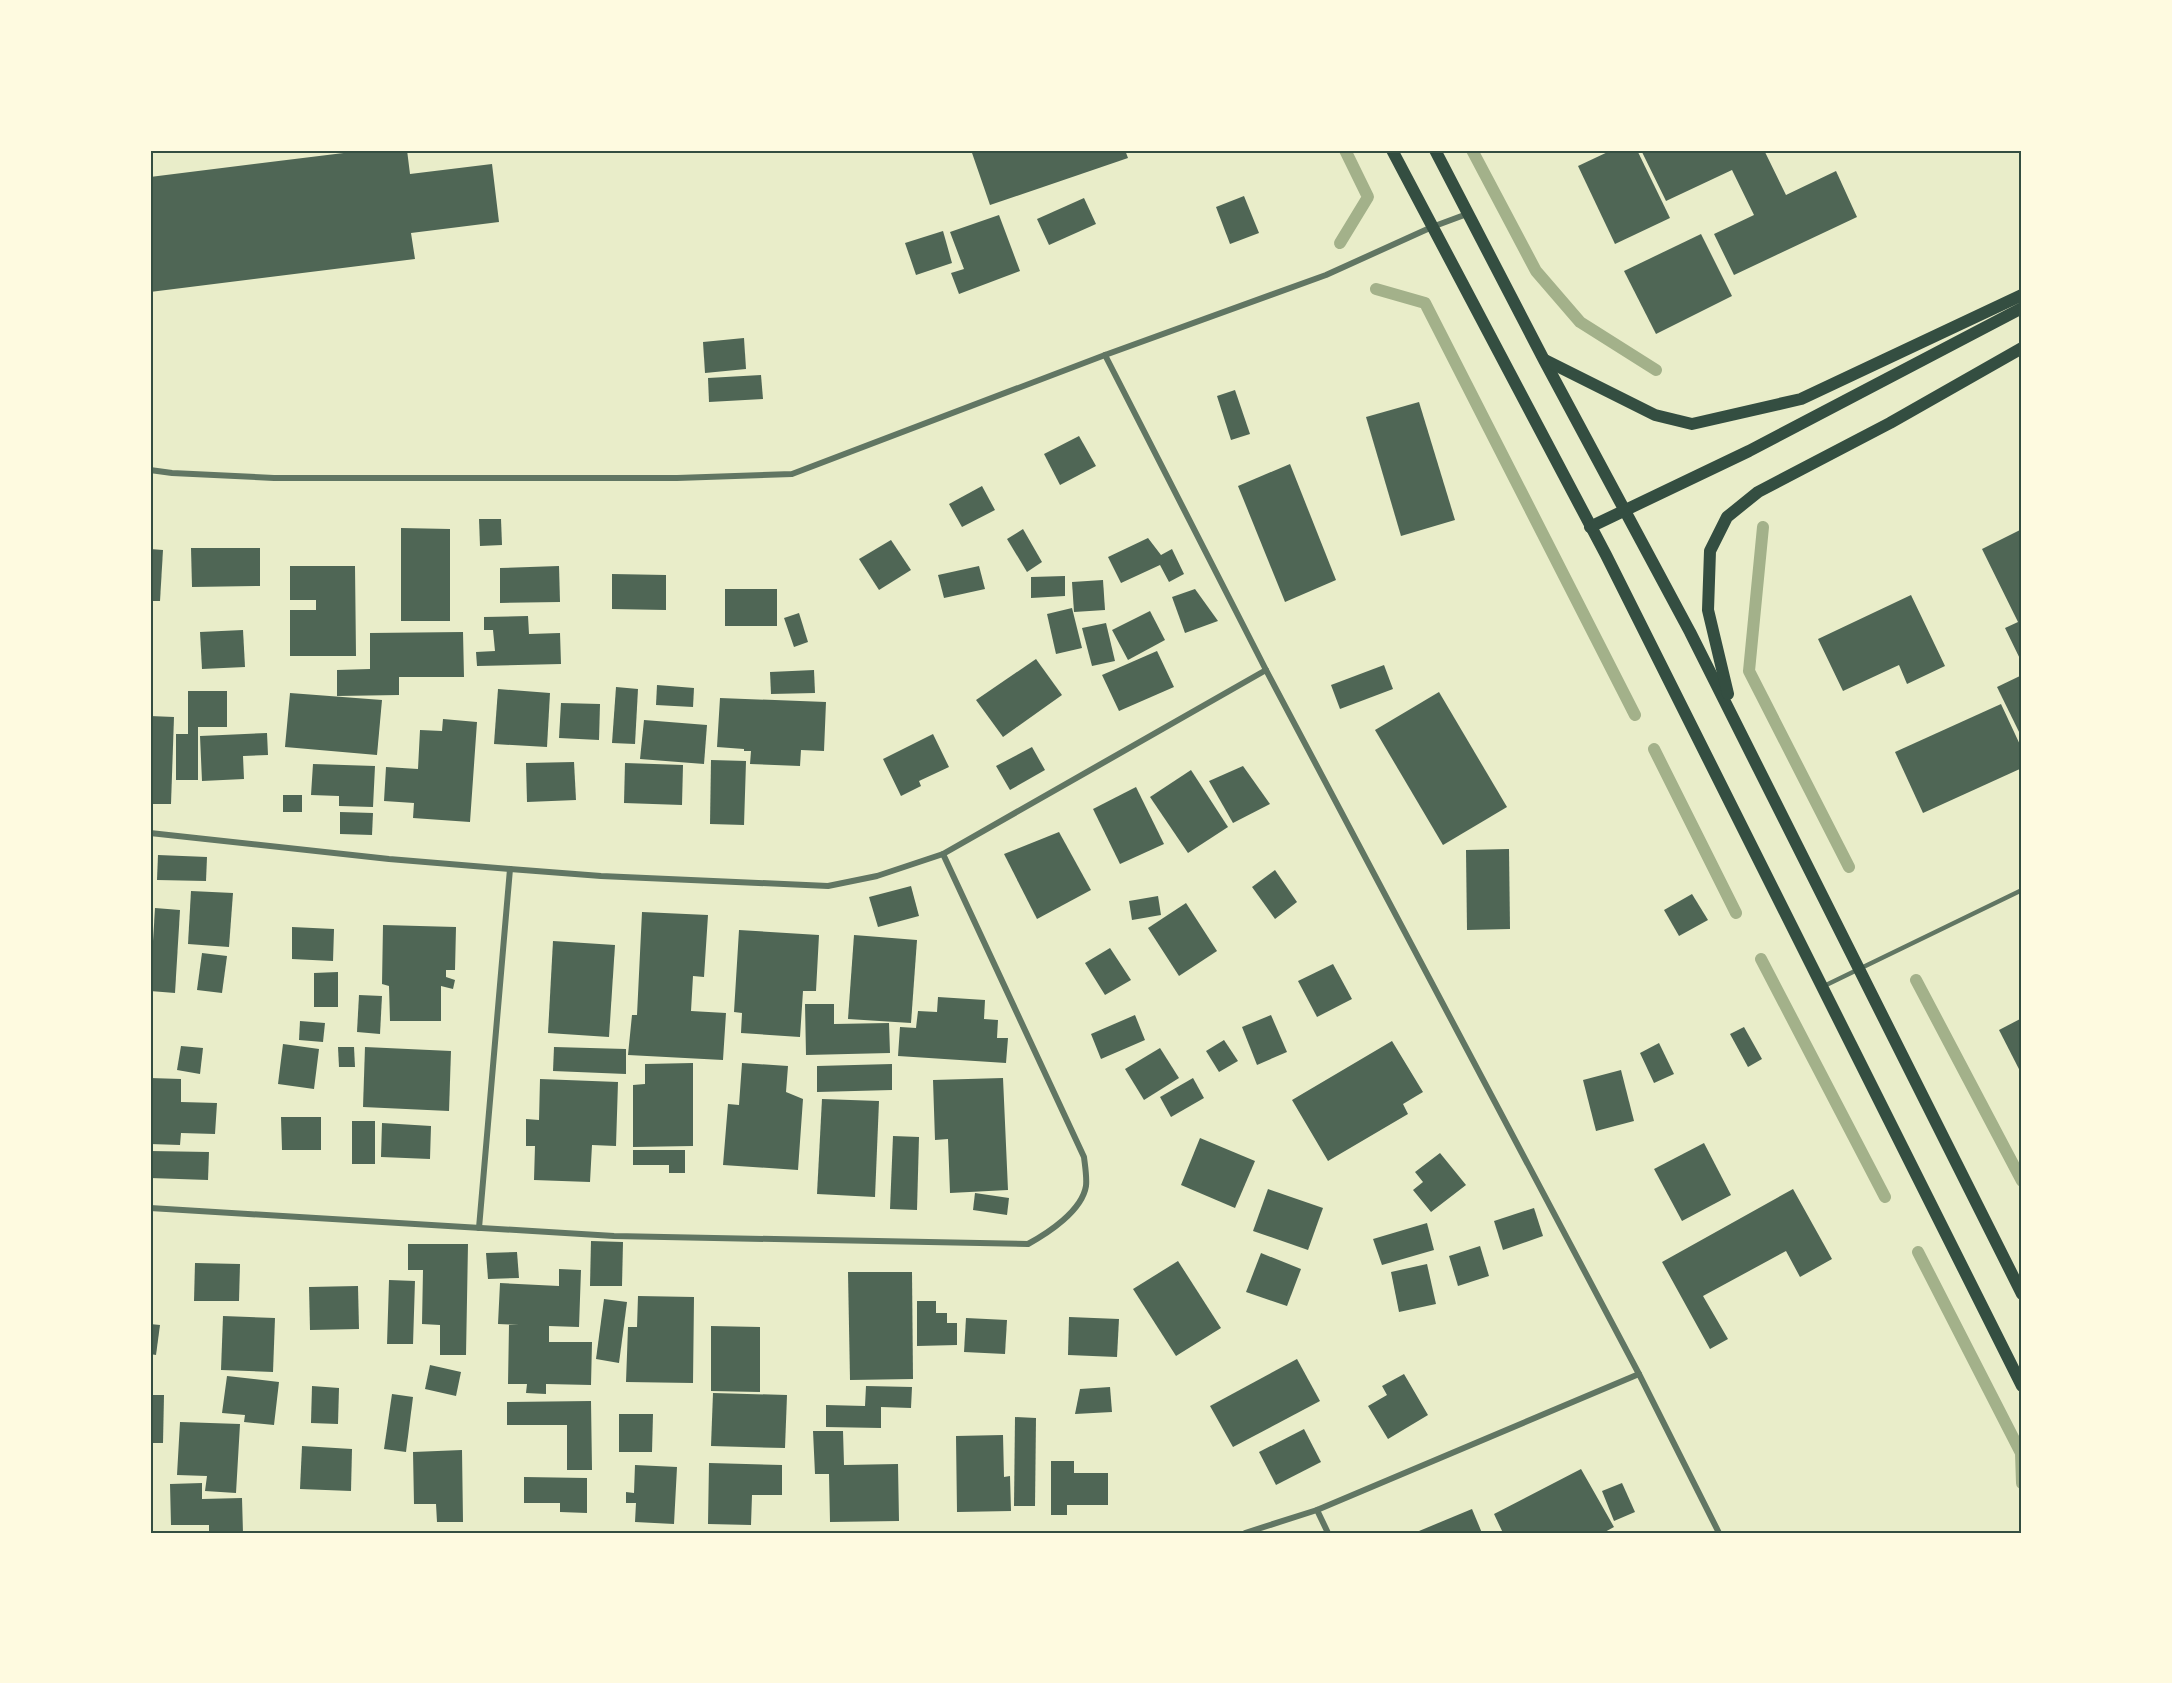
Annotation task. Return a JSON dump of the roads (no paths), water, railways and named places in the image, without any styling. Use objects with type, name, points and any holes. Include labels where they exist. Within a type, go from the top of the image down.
[{"type":"main road","points":[[1392,150],[1590,527],[2022,1386]]},
{"type":"main road","points":[[1435,150],[1544,360],[1690,632],[2022,1294]]},
{"type":"main road","points":[[1544,360],[1655,415],[1692,424],[1801,399],[2022,295]]},
{"type":"main road","points":[[1590,527],[1749,451],[2022,308]]},
{"type":"main road","points":[[1743,739],[1724,684],[1708,610],[1710,551],[1727,517],[1758,492],[1890,423],[2022,348]]},
{"type":"street","points":[[150,470],[274,478],[666,478],[792,474],[1105,355],[1326,275],[1432,227],[1467,214]]},
{"type":"street","points":[[1105,355],[1266,670],[1639,1374],[1719,1533]]},
{"type":"street","points":[[150,833],[389,859],[510,869],[828,886],[877,876],[943,854],[1266,670]]},
{"type":"street","points":[[150,1208],[614,1236],[1028,1244],[1046,1234],[1073,1212],[1086,1187],[1084,1157],[943,854]]},
{"type":"street","points":[[479,1228],[510,869]]},
{"type":"street","points":[[1245,1533],[1317,1510],[1639,1374]]},
{"type":"street","points":[[1317,1510],[1328,1533]]},
{"type":"lane","points":[[1822,987],[2022,890]]},
{"type":"waterway","points":[[1340,243],[1368,197],[1345,150]]},
{"type":"waterway","points":[[1472,150],[1536,271],[1580,322],[1656,370]]},
{"type":"waterway","points":[[1376,289],[1425,303],[1635,715]]},
{"type":"waterway","points":[[1763,527],[1749,671],[1849,867]]},
{"type":"waterway","points":[[1654,749],[1736,913]]},
{"type":"waterway","points":[[1761,959],[1885,1197]]},
{"type":"waterway","points":[[1916,980],[2022,1181]]},
{"type":"waterway","points":[[1918,1252],[2021,1453],[2022,1483]]}]
